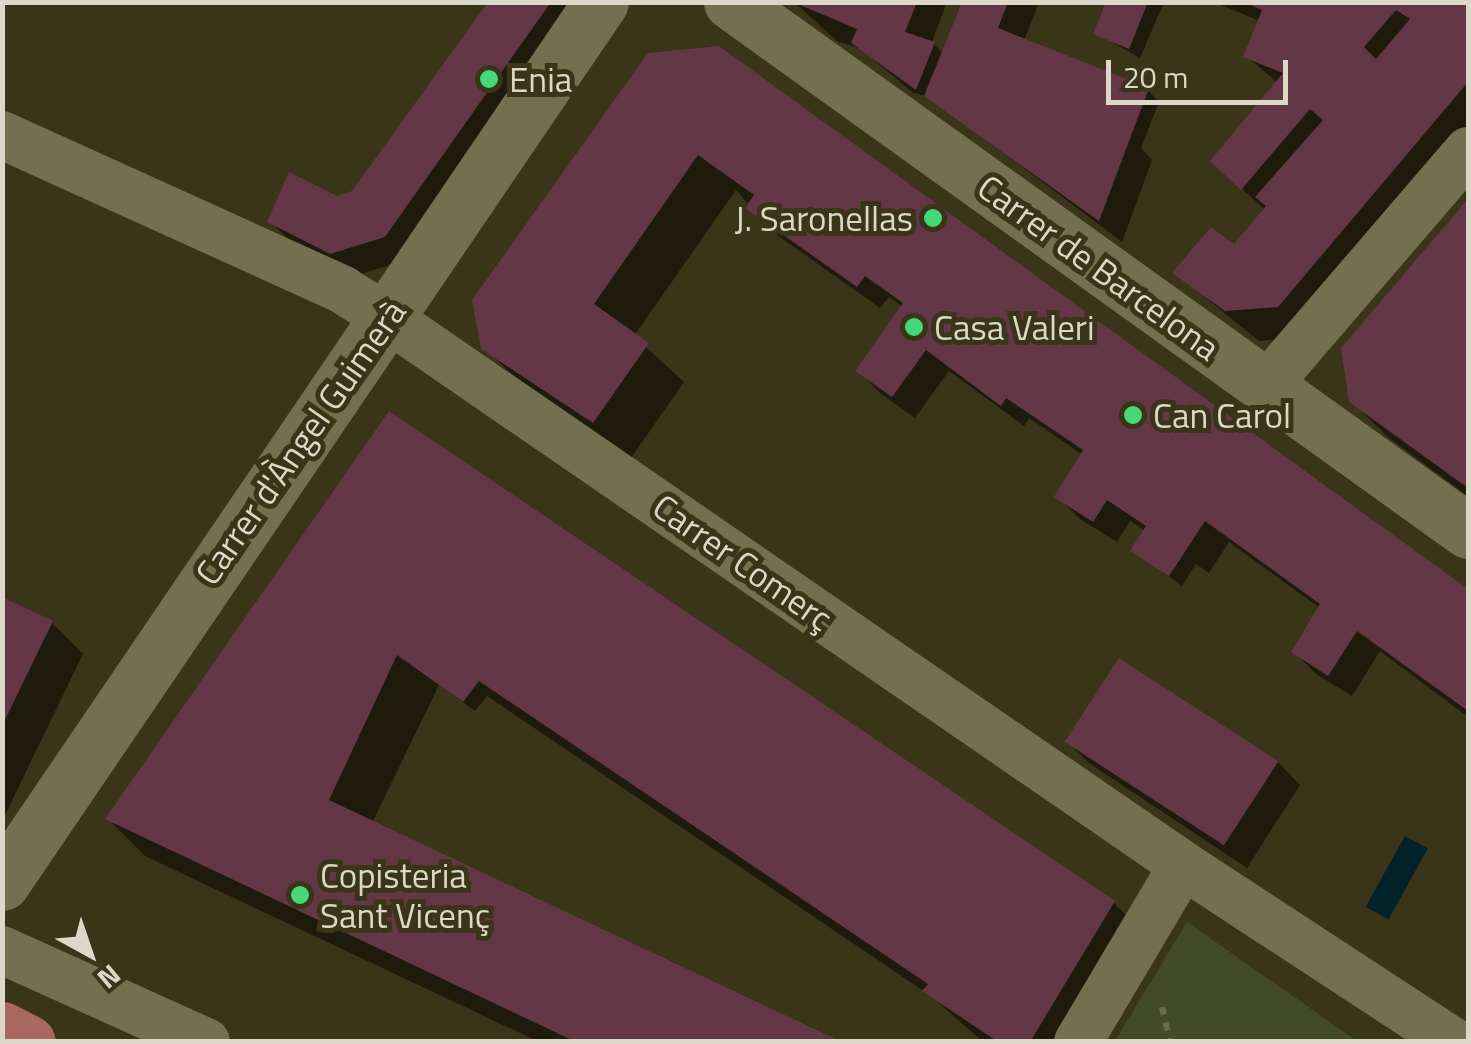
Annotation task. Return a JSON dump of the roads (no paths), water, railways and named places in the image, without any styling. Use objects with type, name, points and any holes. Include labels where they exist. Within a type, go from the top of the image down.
[{"type":"main road","points":[[2,1029],[28,1042]]},
{"type":"street","name":"Carrer d'Àngel Guimerà","points":[[2,883],[601,2]]},
{"type":"street","name":"Carrer de Barcelona","points":[[730,2],[1468,530]]},
{"type":"street","name":"Carrer Comerç","points":[[2,134],[343,290],[386,316],[1169,855],[1454,1042]]},
{"type":"street","points":[[1266,386],[1468,151]]},
{"type":"street","points":[[1078,1042],[1169,855]]},
{"type":"street","points":[[2,950],[206,1042]]},
{"type":"water","points":[[1405,836],[1428,849],[1388,919],[1366,907]]},
{"type":"place","name":"Enia","points":[[489,79]]},
{"type":"place","name":"J. Saronellas","points":[[933,218]]},
{"type":"place","name":"Casa Valeri","points":[[914,327]]},
{"type":"place","name":"Can Carol","points":[[1133,415]]},
{"type":"place","name":"Copisteria Sant Vicenç","points":[[300,895]]}]
